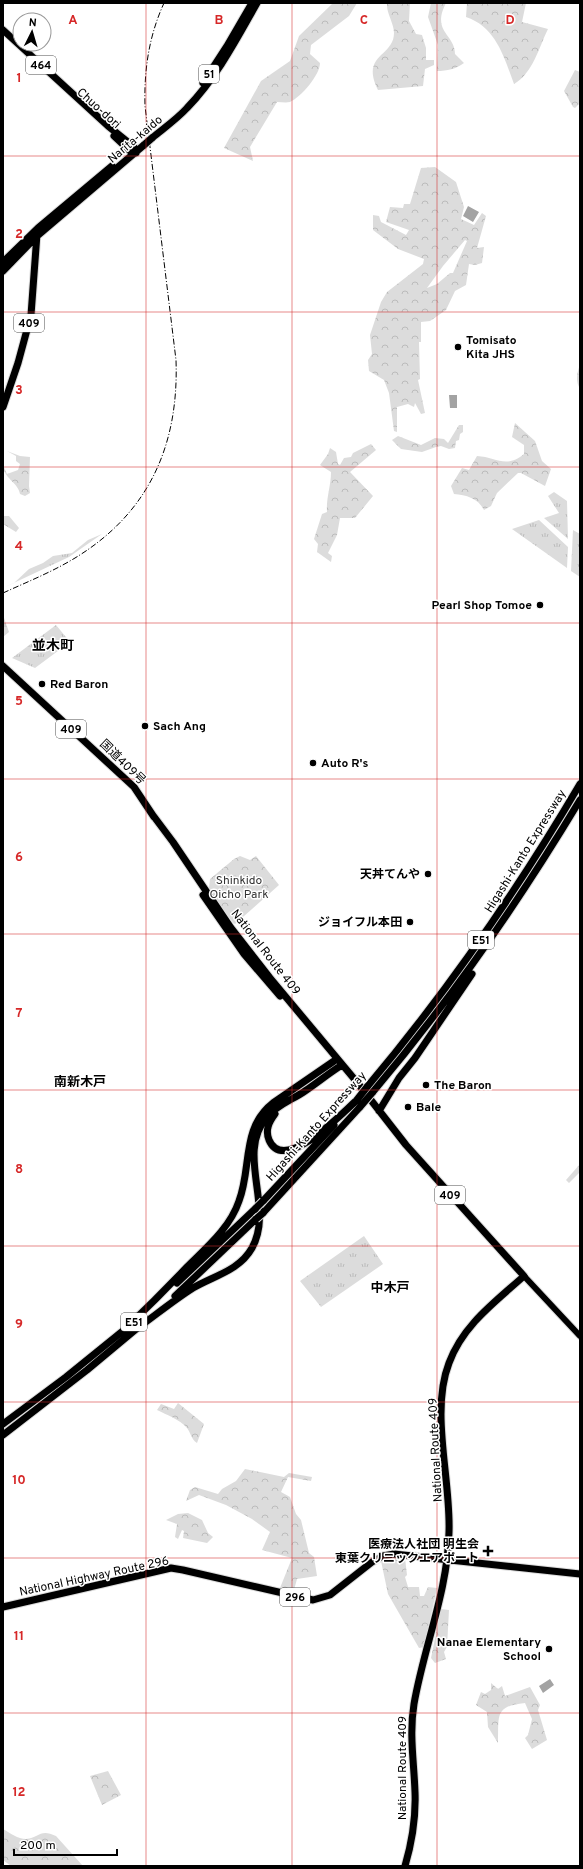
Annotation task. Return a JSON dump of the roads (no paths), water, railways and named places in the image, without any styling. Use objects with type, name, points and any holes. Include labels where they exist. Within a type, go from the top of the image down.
[{"type":"highway","name":"Narita-kaido","points":[[152,136],[200,87],[227,46],[252,3]]},
{"type":"highway","name":"Narita-kaido","points":[[3,262],[38,228],[187,108],[207,85],[223,62],[258,3]]},
{"type":"highway","name":"Chuo-dori","points":[[3,30],[133,150]]},
{"type":"highway","name":"Chuo-dori","points":[[3,36],[133,150]]},
{"type":"highway","name":"Narita-kaido","points":[[3,271],[36,236],[133,150]]},
{"type":"highway","name":"409","points":[[3,407],[18,364],[31,315],[36,236],[38,228]]},
{"type":"highway","name":"国道409号","points":[[3,666],[129,782],[139,792],[152,814]]},
{"type":"highway","name":"Higashi-Kanto Expressway","points":[[3,1424],[66,1377],[126,1328],[198,1264],[297,1166],[356,1101],[417,1026],[473,952],[520,882],[580,784]]},
{"type":"highway","name":"Higashi-Kanto Expressway","points":[[3,1435],[82,1374],[139,1327],[204,1269],[263,1213],[360,1107],[432,1020],[494,934],[580,800]]},
{"type":"highway","name":"National Route 409","points":[[152,814],[169,845],[228,933],[338,1063],[356,1081],[440,1184],[524,1276],[486,1310],[464,1333],[451,1357],[444,1378],[441,1408],[450,1515],[448,1560],[414,1704],[411,1734],[416,1793],[415,1816],[410,1846],[404,1866]]},
{"type":"highway","points":[[379,1111],[399,1078],[415,1058],[480,962],[494,934]]},
{"type":"highway","points":[[139,1327],[187,1292],[234,1267],[245,1258],[252,1248],[258,1234],[260,1222],[259,1198],[254,1162],[256,1142],[260,1129],[266,1118],[282,1105],[304,1092],[338,1063]]},
{"type":"highway","points":[[126,1328],[211,1243],[232,1217],[242,1193],[251,1134],[257,1120],[264,1111],[273,1103],[338,1063]]},
{"type":"highway","points":[[282,1105],[269,1122],[267,1134],[270,1143],[275,1147],[280,1150],[290,1150],[307,1143],[356,1101]]},
{"type":"highway","name":"National Highway Route 296","points":[[3,1607],[171,1568],[300,1598],[318,1600],[330,1595],[372,1562],[394,1554],[580,1574]]},
{"type":"main road","points":[[524,1276],[580,1336]]},
{"type":"railway","points":[[3,593],[66,563],[101,540],[122,520],[140,498],[154,474],[165,448],[172,420],[176,391],[176,360],[145,106],[145,79],[148,53],[164,3]]},
{"type":"place","name":"Tomisato Kita JHS","points":[[458,347]]},
{"type":"place","name":"Pearl Shop Tomoe","points":[[540,605]]},
{"type":"place","name":"Red Baron","points":[[42,684]]},
{"type":"place","name":"Sach Ang","points":[[145,726]]},
{"type":"place","name":"Auto R's","points":[[313,763]]},
{"type":"place","name":"天丼てんや","points":[[428,874]]},
{"type":"place","name":"ジョイフル本田","points":[[410,922]]},
{"type":"place","name":"The Baron","points":[[426,1085]]},
{"type":"place","name":"Bale","points":[[408,1107]]},
{"type":"place","name":"医療法人社団 明生会 東葉クリニックエアポート","points":[[488,1551]]},
{"type":"place","name":"Nanae Elementary School","points":[[549,1649]]},
{"type":"district","name":"並木町","points":[[53,645]]},
{"type":"district","name":"南新木戸","points":[[80,1081]]},
{"type":"district","name":"中木戸","points":[[390,1287]]},
{"type":"park label","name":"Shinkido Oicho Park","points":[[239,887]]}]
